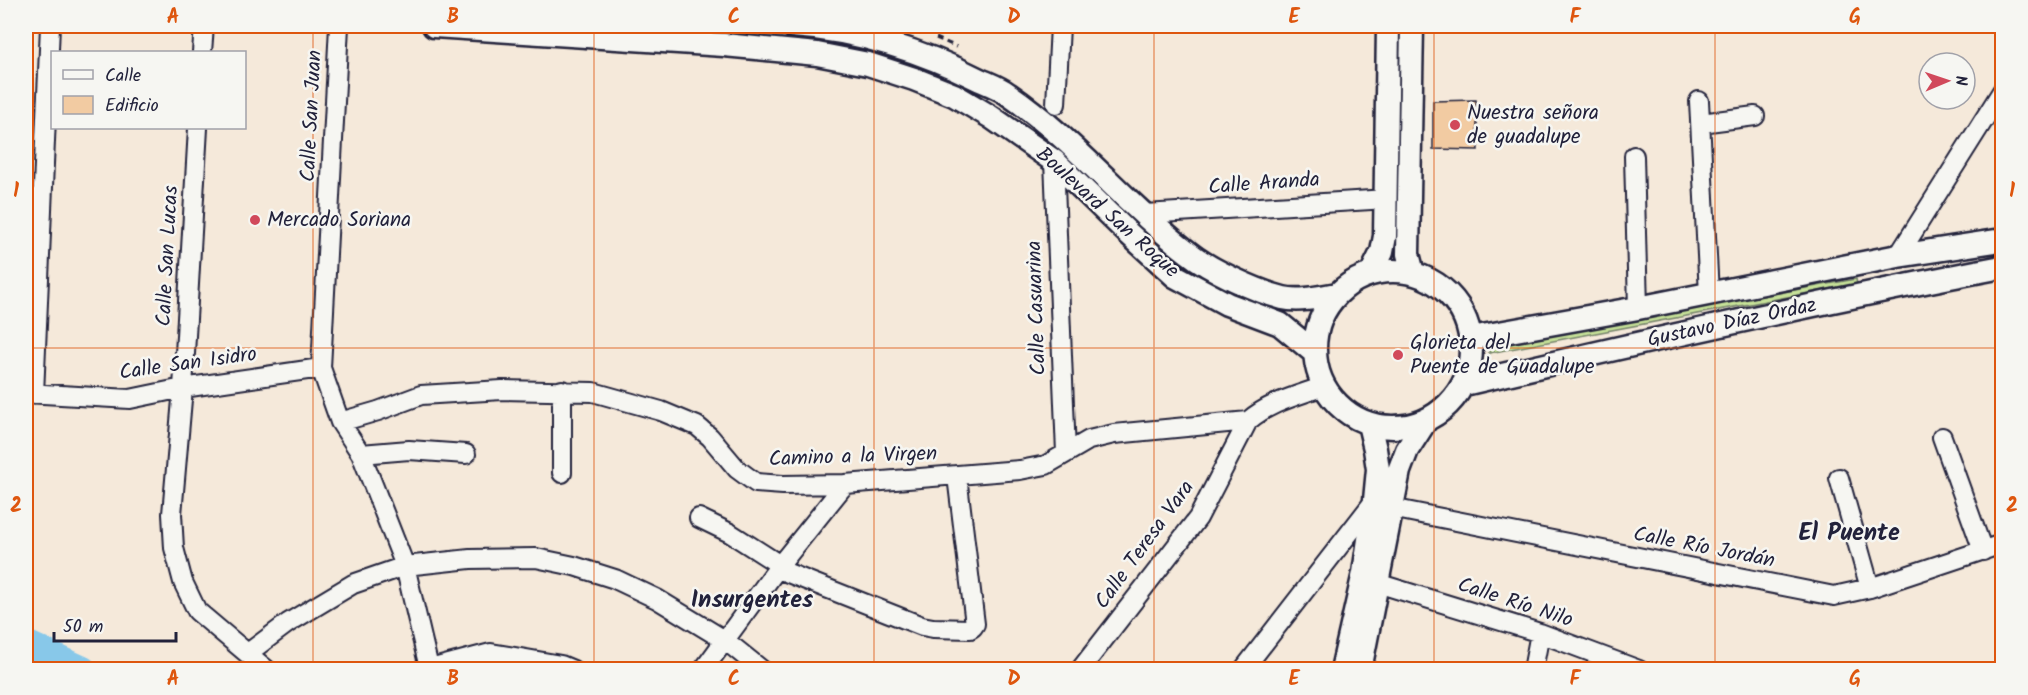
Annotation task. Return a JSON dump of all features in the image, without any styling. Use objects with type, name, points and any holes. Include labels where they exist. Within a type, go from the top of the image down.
[{"type":"main road","name":"Boulevard San Roque","points":[[434,26],[724,45],[817,54],[868,64],[914,79],[954,96],[991,117],[1054,161],[1175,276],[1227,304],[1280,324],[1315,353]]},
{"type":"main road","name":"Boulevard San Roque","points":[[794,26],[825,27],[885,43],[963,71],[1006,93],[1054,128],[1190,255],[1238,281],[1285,298],[1337,294]]},
{"type":"main road","points":[[1371,274],[1382,252],[1385,236],[1388,26]]},
{"type":"main road","points":[[1412,26],[1408,254],[1413,273]]},
{"type":"main road","name":"Gustavo Díaz Ordaz","points":[[1471,338],[1638,308],[1898,256],[2002,240]]},
{"type":"main road","name":"Gustavo Díaz Ordaz","points":[[1464,384],[1614,348],[1909,284],[2002,267]]},
{"type":"main road","points":[[1342,669],[1383,504],[1407,450],[1425,422],[1448,406],[1464,384],[1471,362],[1471,338],[1465,316],[1452,297],[1434,282],[1413,273],[1392,270],[1371,274],[1353,282],[1337,294],[1325,311],[1317,331],[1315,353],[1318,370],[1324,386],[1336,403],[1351,416],[1369,424],[1397,428],[1425,422]]},
{"type":"main road","points":[[1360,669],[1377,584],[1383,504],[1369,424]]},
{"type":"street","points":[[30,394],[50,26]]},
{"type":"street","points":[[202,51],[204,26]]},
{"type":"street","name":"Calle San Juan","points":[[339,26],[321,368],[340,422],[361,454],[405,566],[427,669]]},
{"type":"street","points":[[1056,104],[1060,26]]},
{"type":"street","points":[[1898,256],[2002,91]]},
{"type":"street","points":[[1699,100],[1709,294]]},
{"type":"street","points":[[1701,123],[1755,116]]},
{"type":"street","name":"Calle San Lucas","points":[[198,129],[183,388],[172,514],[174,548],[183,582],[197,611],[267,669]]},
{"type":"street","points":[[1634,156],[1638,308]]},
{"type":"street","name":"Calle Casuarina","points":[[1054,161],[1066,453]]},
{"type":"street","name":"Calle Aranda","points":[[1145,214],[1387,199]]},
{"type":"street","name":"Calle San Isidro","points":[[30,394],[130,399],[183,388],[321,368]]},
{"type":"street","points":[[1248,421],[1271,405],[1324,386]]},
{"type":"street","name":"Camino a la Virgen","points":[[340,422],[421,395],[502,390],[593,392],[661,411],[697,426],[710,437],[737,469],[756,483],[783,485],[845,484],[1020,470],[1046,465],[1089,440],[1114,434],[1248,421]]},
{"type":"street","points":[[562,390],[562,473]]},
{"type":"street","name":"Calle Teresa Vara","points":[[1080,669],[1198,518],[1214,491],[1248,421]]},
{"type":"street","points":[[1942,437],[1983,551]]},
{"type":"street","points":[[361,454],[409,450],[466,454]]},
{"type":"street","points":[[699,518],[730,533],[779,567],[922,626],[970,629],[975,624],[957,476]]},
{"type":"street","points":[[1839,478],[1870,588]]},
{"type":"street","points":[[703,669],[779,567],[845,484]]},
{"type":"street","points":[[1243,669],[1383,504]]},
{"type":"street","name":"Calle Río Jordán","points":[[1383,504],[1834,596],[1870,588],[2002,544]]},
{"type":"street","points":[[248,653],[288,623],[353,584],[405,566],[470,559],[536,558],[615,579],[657,599],[726,641],[762,669]]},
{"type":"street","name":"Calle Río Nilo","points":[[1377,584],[1540,633],[1639,669]]},
{"type":"street","points":[[1533,669],[1540,633]]},
{"type":"street","points":[[427,669],[491,653],[573,669]]},
{"type":"green space","points":[[1856,279],[1857,284],[1489,353],[1489,345]]},
{"type":"building","name":"Nuestra señora de guadalupe","points":[[1476,100],[1478,150],[1433,149],[1433,101]]},
{"type":"waterway","points":[[26,644],[83,670]]},
{"type":"place","name":"Nuestra señora de guadalupe","points":[[1455,125]]},
{"type":"place","name":"Mercado Soriana","points":[[255,220]]},
{"type":"place","name":"Glorieta del Puente de Guadalupe","points":[[1398,355]]},
{"type":"district","name":"El Puente","points":[[1849,533]]},
{"type":"district","name":"Insurgentes","points":[[752,600]]}]
